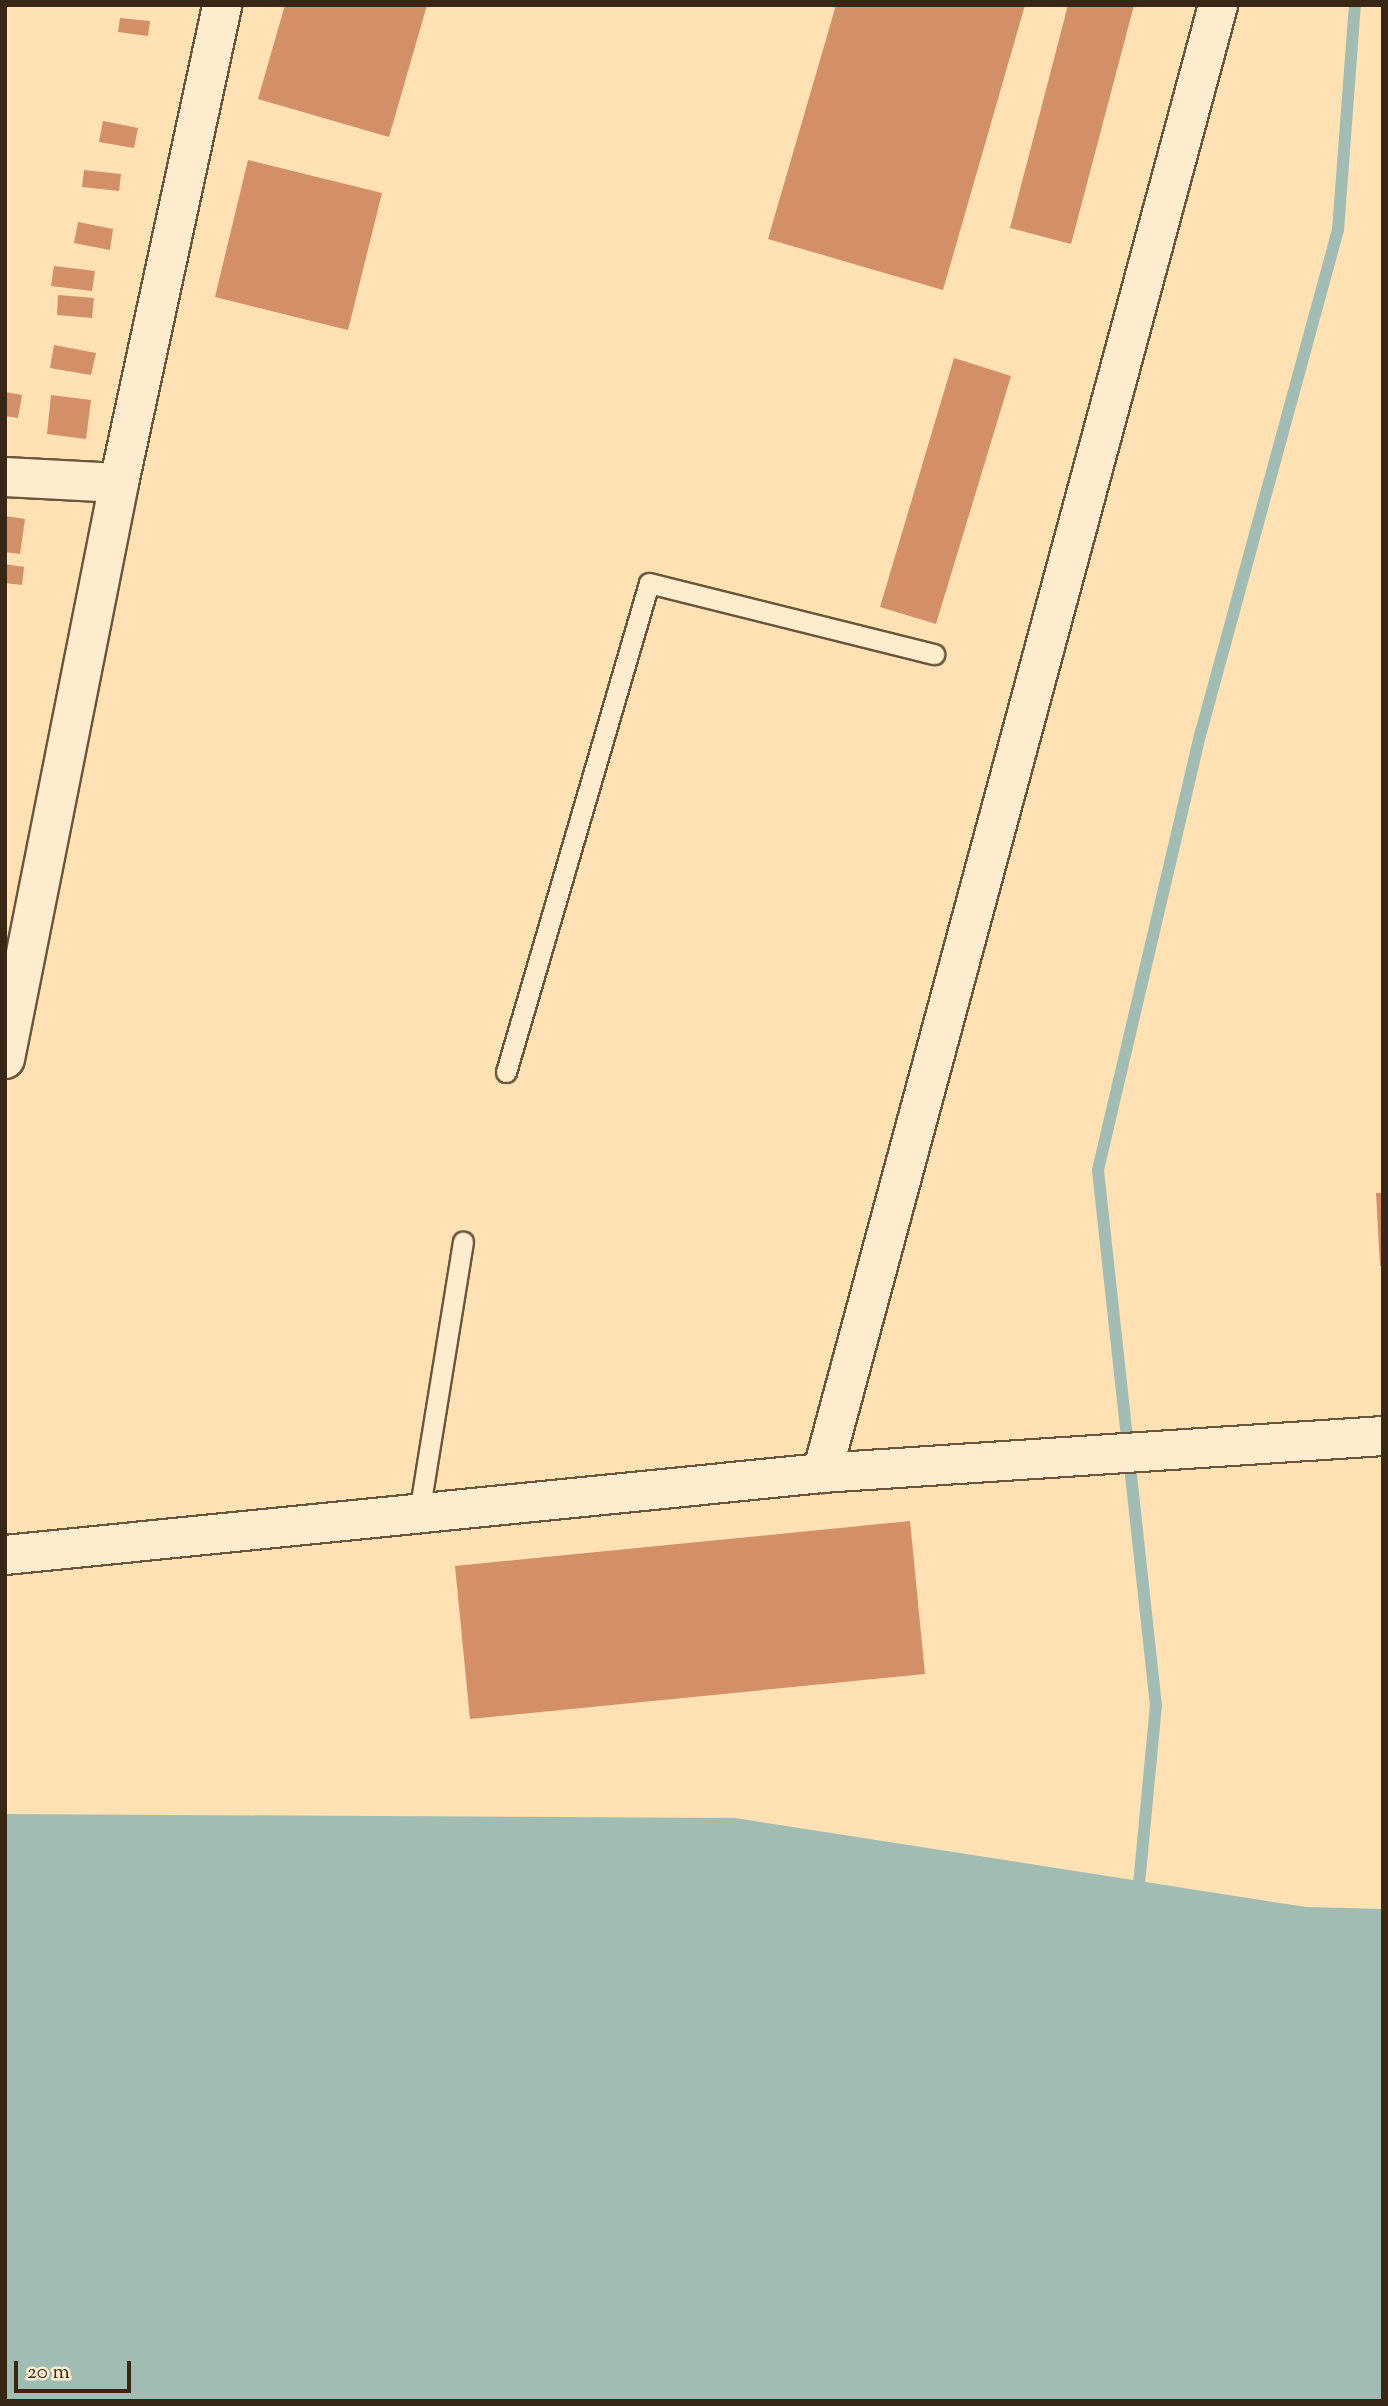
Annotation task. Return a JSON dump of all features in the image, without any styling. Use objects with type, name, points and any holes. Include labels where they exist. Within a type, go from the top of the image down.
[{"type":"street","points":[[5,1059],[119,483],[222,5]]},
{"type":"street","points":[[822,1473],[1218,5]]},
{"type":"street","points":[[5,477],[119,483]]},
{"type":"street","points":[[5,1555],[822,1473],[1383,1436]]},
{"type":"lane","points":[[506,1072],[649,583],[934,654]]},
{"type":"lane","points":[[419,1513],[463,1242]]},
{"type":"shaded area","points":[[5,1814],[735,1818],[1306,1907],[1383,1909],[1383,2401],[5,2401]]},
{"type":"building","points":[[285,5],[427,5],[389,137],[258,99]]},
{"type":"building","points":[[836,5],[1025,5],[943,290],[768,239]]},
{"type":"building","points":[[1068,5],[1134,5],[1071,244],[1010,228]]},
{"type":"building","points":[[120,18],[150,21],[148,36],[118,32]]},
{"type":"building","points":[[103,121],[138,128],[134,148],[99,142]]},
{"type":"building","points":[[248,160],[382,193],[348,330],[215,297]]},
{"type":"building","points":[[84,170],[121,174],[119,191],[82,187]]},
{"type":"building","points":[[78,222],[113,229],[110,250],[74,243]]},
{"type":"building","points":[[54,266],[95,271],[92,291],[51,286]]},
{"type":"building","points":[[58,295],[94,298],[92,318],[57,315]]},
{"type":"building","points":[[54,345],[96,353],[91,375],[50,368]]},
{"type":"building","points":[[954,358],[1011,376],[936,624],[880,607]]},
{"type":"building","points":[[5,392],[22,395],[18,418],[5,416]]},
{"type":"building","points":[[51,395],[91,400],[86,439],[47,434]]},
{"type":"building","points":[[5,516],[25,519],[20,554],[5,552]]},
{"type":"building","points":[[5,564],[24,567],[22,585],[5,583]]},
{"type":"building","points":[[1376,1193],[1383,1193],[1383,1266],[1380,1266]]},
{"type":"building","points":[[910,1521],[925,1674],[470,1719],[455,1566]]},
{"type":"waterway","points":[[1138,1895],[1156,1706],[1098,1170],[1201,732],[1338,230],[1355,5]]}]
